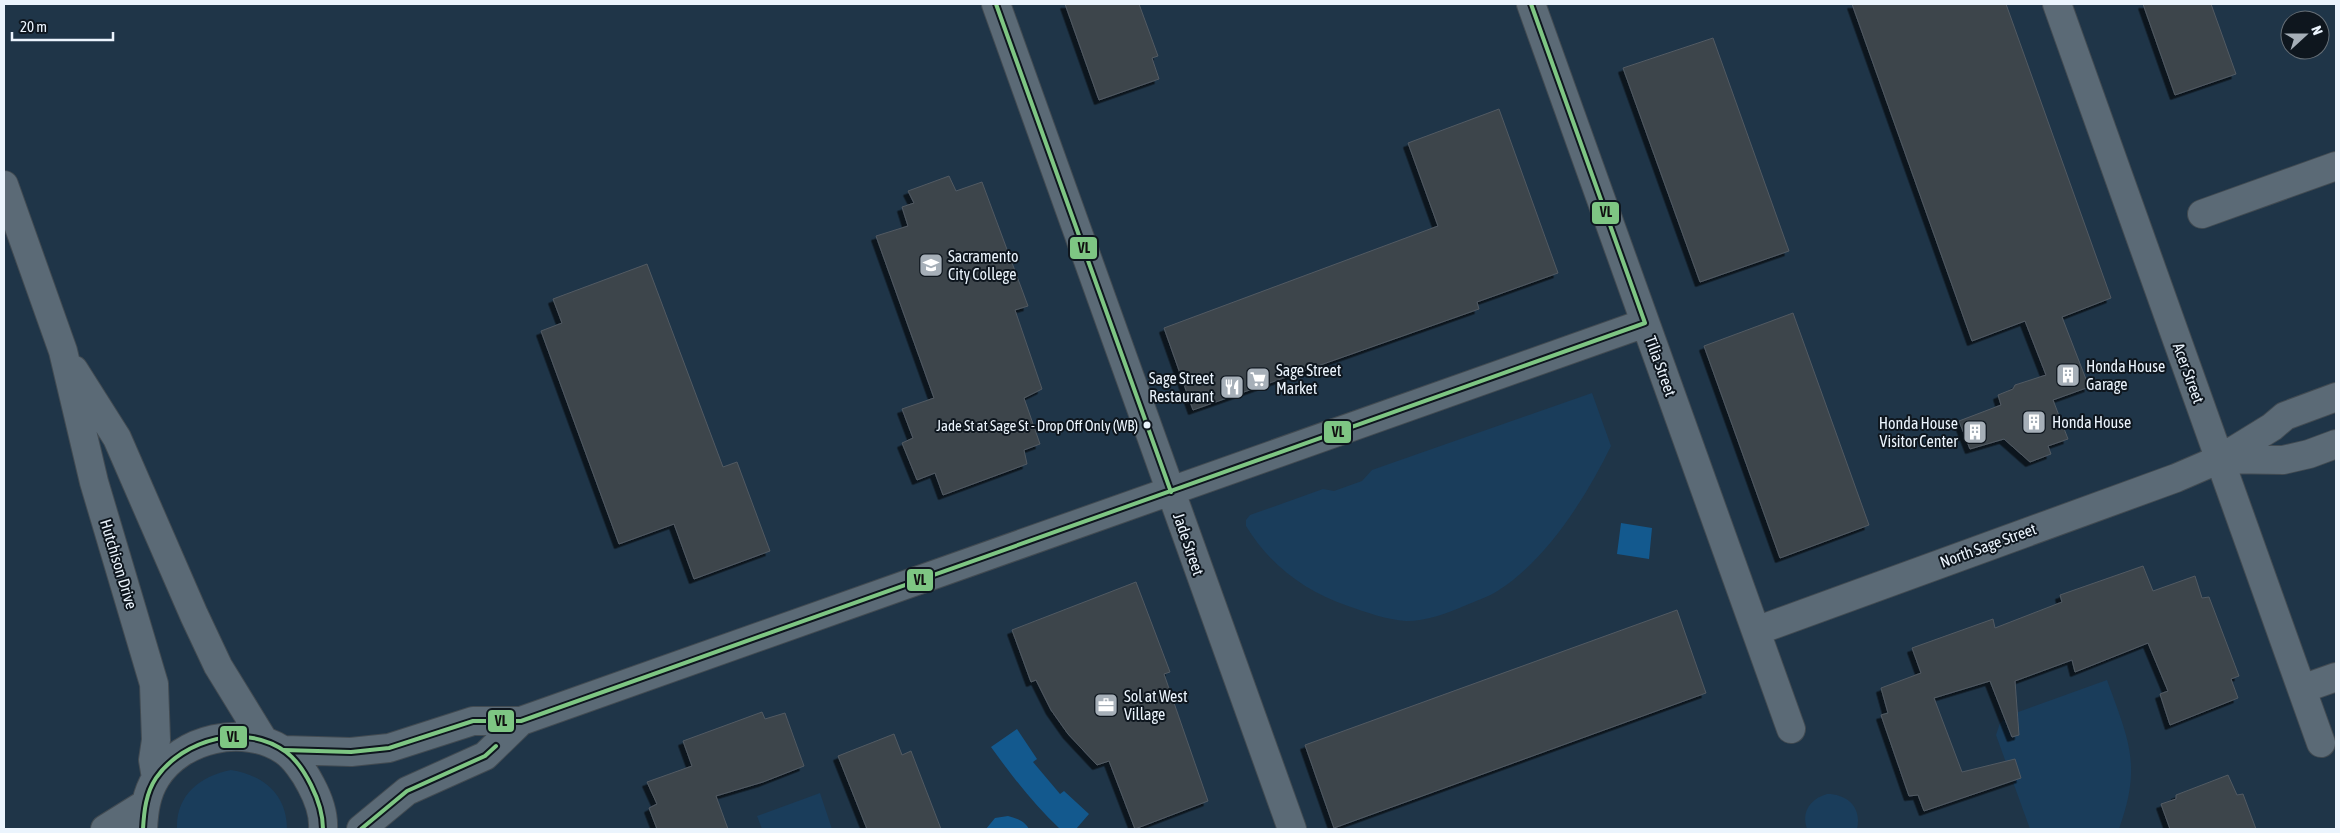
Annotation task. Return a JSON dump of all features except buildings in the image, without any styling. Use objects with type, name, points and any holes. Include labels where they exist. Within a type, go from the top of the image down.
[{"type":"street","name":"Jade Street","points":[[996,4],[1292,829]]},
{"type":"street","name":"Tilia Street","points":[[1531,4],[1791,729]]},
{"type":"street","name":"Acer Street","points":[[2057,4],[2321,743]]},
{"type":"street","points":[[2202,214],[2336,166]]},
{"type":"street","name":"Hutchison Drive","points":[[4,185],[62,351],[94,482],[154,684],[156,740],[153,760],[156,778]]},
{"type":"street","points":[[105,829],[144,817],[156,778],[172,759],[194,746],[218,738],[240,737],[274,746],[351,752],[389,748],[472,721],[521,721],[1645,323]]},
{"type":"street","name":"Hutchison Drive","points":[[62,351],[118,438],[218,666],[274,746],[306,775],[318,797],[323,829]]},
{"type":"street","name":"North Sage Street","points":[[1756,631],[2176,478],[2220,459],[2272,427],[2285,416],[2336,397]]},
{"type":"street","name":"North Sage Street","points":[[2220,459],[2283,460],[2309,454],[2336,444]]},
{"type":"street","points":[[2302,689],[2336,677]]},
{"type":"street","points":[[361,829],[407,791],[485,756],[521,721]]},
{"type":"shaded area","points":[[4,4],[2336,4],[2336,829],[4,829]]},
{"type":"shaded area","points":[[1592,393],[1611,446],[1590,486],[1549,544],[1517,577],[1491,595],[1450,612],[1421,620],[1406,621],[1369,613],[1332,600],[1303,584],[1277,564],[1255,540],[1246,526],[1246,520],[1250,515],[1323,489],[1334,491],[1362,481],[1372,470]]},
{"type":"shaded area","points":[[1621,523],[1652,528],[1649,559],[1617,554]]},
{"type":"shaded area","points":[[2107,680],[2127,737],[2130,753],[2130,787],[2119,829],[2030,829],[1996,735],[2000,723],[2010,715]]},
{"type":"shaded area","points":[[1017,729],[1037,759],[1033,762],[1060,794],[1064,791],[1089,814],[1076,829],[1060,829],[1050,820],[991,747]]},
{"type":"shaded area","points":[[231,770],[253,776],[271,788],[283,806],[287,829],[177,829],[181,806],[185,797],[192,789],[209,777]]},
{"type":"shaded area","points":[[820,793],[832,829],[762,829],[757,816]]},
{"type":"shaded area","points":[[1827,794],[1841,797],[1852,804],[1857,815],[1857,829],[1807,829],[1805,817],[1808,807],[1816,799]]},
{"type":"shaded area","points":[[1008,816],[1023,822],[1029,829],[986,829],[995,818]]},
{"type":"transit line","name":"VL","points":[[996,4],[1171,492]]},
{"type":"transit line","name":"VL","points":[[284,750],[351,752],[389,748],[473,721],[521,721],[1645,323],[1531,4]]},
{"type":"transit line","name":"VL","points":[[143,829],[145,809],[150,790],[156,778],[168,764],[182,753],[198,745],[216,739],[234,737],[253,738],[270,743],[294,759],[306,776],[316,796],[321,812],[323,829]]},
{"type":"transit line","name":"VL","points":[[361,829],[407,791],[485,756],[496,746]]},
{"type":"place","name":"Sacramento City College","points":[[931,265]]},
{"type":"place","name":"Honda House Garage","points":[[2068,375]]},
{"type":"place","name":"Sage Street Market","points":[[1258,379]]},
{"type":"place","name":"Sage Street Restaurant","points":[[1232,387]]},
{"type":"place","name":"Honda House","points":[[2034,422]]},
{"type":"place","name":"Jade St at Sage St - Drop Off Only (WB)","points":[[1147,425]]},
{"type":"place","name":"Honda House Visitor Center","points":[[1975,432]]},
{"type":"place","name":"Sol at West Village","points":[[1106,705]]}]
